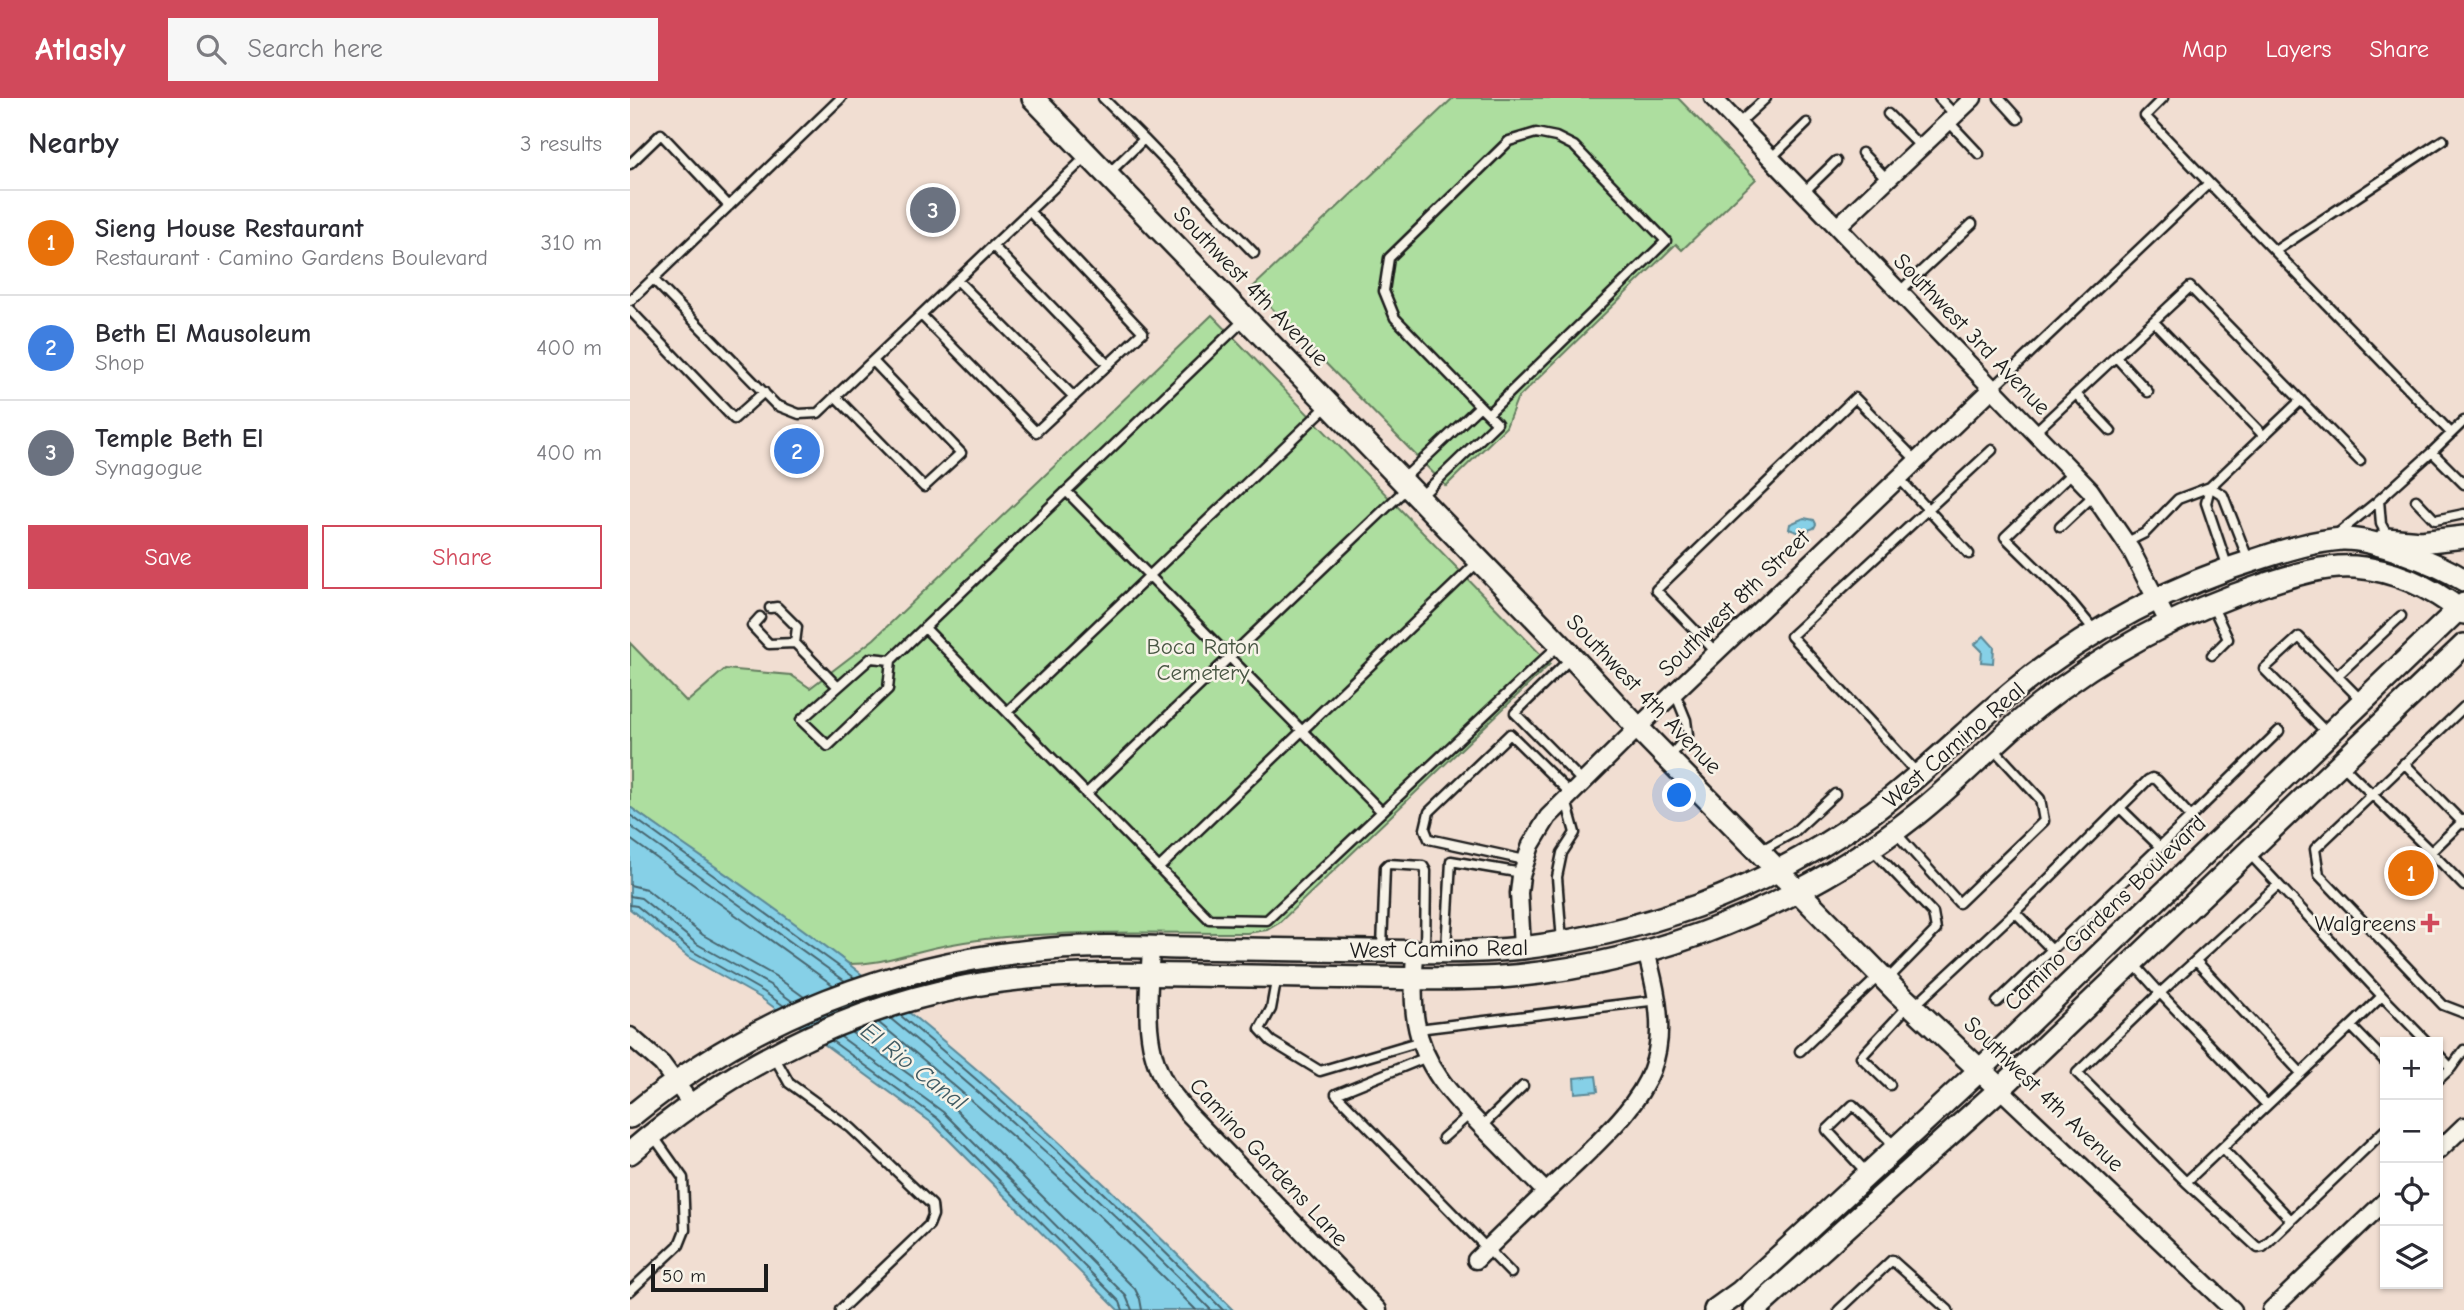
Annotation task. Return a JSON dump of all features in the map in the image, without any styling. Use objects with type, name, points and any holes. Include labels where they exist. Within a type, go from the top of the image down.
[{"type":"street","name":"Southwest 4th Avenue","points":[[1033,98],[1480,560],[1638,728],[1883,978],[2233,1310]]},
{"type":"street","name":"Southwest 3rd Avenue","points":[[1713,98],[2094,495],[2127,542],[2168,624]]},
{"type":"street","points":[[1837,227],[1973,98]]},
{"type":"street","name":"Southwest 8th Street","points":[[1522,948],[1519,893],[1524,867],[1539,831],[1568,796],[1993,388]]},
{"type":"street","points":[[2363,540],[2421,542],[2464,537]]},
{"type":"street","name":"West Camino Real","points":[[630,1117],[675,1082],[726,1049],[783,1019],[831,998],[885,980],[994,954],[1080,947],[1429,952],[1522,948],[1625,929],[1677,913],[1779,870],[1859,822],[1919,775],[2018,687],[2096,633],[2157,599],[2228,568],[2288,549],[2328,541],[2363,540],[2416,557],[2451,571],[2464,580]]},
{"type":"street","name":"West Camino Real","points":[[630,1153],[691,1105],[774,1054],[874,1011],[958,988],[1014,979],[1099,974],[1472,979],[1529,974],[1646,952],[1727,924],[1799,891],[1871,848],[1917,813],[2064,686],[2168,624],[2212,604],[2308,572],[2350,567],[2409,580],[2462,609]]},
{"type":"street","name":"Camino Gardens Boulevard","points":[[1715,1310],[1740,1292],[1981,1069],[2462,609]]},
{"type":"street","points":[[1755,1310],[2000,1089],[2464,645]]},
{"type":"street","points":[[2274,788],[2293,808]]},
{"type":"street","name":"Camino Gardens Lane","points":[[1151,948],[1150,1040],[1167,1085],[1187,1112],[1378,1310]]},
{"type":"street","points":[[1429,952],[1414,979],[1414,1007],[1419,1035],[1427,1057],[1444,1087],[1546,1192]]},
{"type":"street","points":[[1481,1254],[1616,1126],[1638,1099],[1653,1068],[1660,1026],[1658,1000],[1646,952]]},
{"type":"street","points":[[774,1054],[776,1032],[783,1019]]},
{"type":"street","points":[[630,1035],[654,1056],[691,1105]]},
{"type":"street","points":[[2443,1146],[2464,1126]]},
{"type":"street","points":[[1882,1161],[1899,1180]]},
{"type":"street","points":[[2271,1310],[2380,1206]]},
{"type":"street","points":[[1784,1252],[1800,1269]]},
{"type":"lane","points":[[630,301],[841,98]]},
{"type":"lane","points":[[1103,98],[1254,253]]},
{"type":"lane","points":[[1738,124],[1766,98]]},
{"type":"lane","points":[[1939,98],[1979,154]]},
{"type":"lane","points":[[1999,98],[2018,119]]},
{"type":"lane","points":[[2163,98],[2145,116],[2451,433]]},
{"type":"lane","points":[[1888,114],[1921,147]]},
{"type":"lane","points":[[1771,158],[1807,123]]},
{"type":"lane","points":[[1086,793],[1410,488],[1497,423],[1488,414],[1480,406],[1395,318],[1384,291],[1389,258],[1509,141],[1536,133],[1556,137],[1574,146],[1666,241],[1488,414]]},
{"type":"lane","points":[[630,164],[661,134],[729,206]]},
{"type":"lane","points":[[1107,175],[1144,139]]},
{"type":"lane","points":[[2275,251],[2443,139]]},
{"type":"lane","points":[[1862,153],[1887,179]]},
{"type":"lane","points":[[653,279],[776,405],[799,414],[818,413],[1087,155]]},
{"type":"lane","points":[[1804,192],[1836,161]]},
{"type":"lane","points":[[1993,388],[2208,183]]},
{"type":"lane","points":[[921,315],[1036,432],[1143,332],[1029,211]]},
{"type":"lane","points":[[1899,291],[1972,225]]},
{"type":"lane","points":[[993,246],[1108,365]]},
{"type":"lane","points":[[957,280],[1074,397]]},
{"type":"lane","points":[[2035,432],[2190,287],[2360,461]]},
{"type":"lane","points":[[630,310],[734,419],[764,392]]},
{"type":"lane","points":[[891,660],[872,658],[801,720],[828,746],[888,689],[891,660],[1246,318]]},
{"type":"lane","points":[[2154,321],[2264,436]]},
{"type":"lane","points":[[2116,357],[2148,392]]},
{"type":"lane","points":[[835,396],[924,487],[961,453],[873,361]]},
{"type":"lane","points":[[2076,394],[2111,431]]},
{"type":"lane","points":[[1716,652],[1656,590],[1855,398],[1916,460]]},
{"type":"lane","points":[[2127,542],[2145,533],[2178,499],[2210,487],[2301,400]]},
{"type":"lane","points":[[1007,712],[1328,404]]},
{"type":"lane","points":[[1410,488],[1480,406]]},
{"type":"lane","points":[[2328,541],[2379,500],[2464,421]]},
{"type":"lane","points":[[1919,775],[1791,636],[1992,450]]},
{"type":"lane","points":[[2432,452],[2464,484]]},
{"type":"lane","points":[[2073,472],[2005,537],[2071,602],[2096,633]]},
{"type":"lane","points":[[1898,477],[1969,554]]},
{"type":"lane","points":[[2210,487],[2223,495],[2249,561]]},
{"type":"lane","points":[[2210,487],[2206,503],[2228,568]]},
{"type":"lane","points":[[1066,491],[1382,812]]},
{"type":"lane","points":[[2060,527],[2094,495]]},
{"type":"lane","points":[[2379,500],[2381,524],[2390,539]]},
{"type":"lane","points":[[2416,500],[2435,520],[2464,514]]},
{"type":"lane","points":[[1159,868],[1480,560]]},
{"type":"lane","points":[[2212,604],[2228,639],[2212,654]]},
{"type":"lane","points":[[770,608],[777,607],[797,626],[795,643]]},
{"type":"lane","points":[[2337,676],[2401,616]]},
{"type":"lane","points":[[760,617],[752,626],[769,644],[795,643],[838,687]]},
{"type":"lane","points":[[925,628],[1209,919],[1267,920],[1382,812],[1566,651]]},
{"type":"lane","points":[[2329,735],[2264,669],[2299,636],[2363,703]]},
{"type":"lane","points":[[1566,651],[1515,713],[1583,782]]},
{"type":"lane","points":[[1669,758],[1688,735],[1686,720],[1675,692]]},
{"type":"lane","points":[[2464,707],[2315,849],[2319,875],[2443,1005],[2464,1013]]},
{"type":"lane","points":[[1997,1002],[2279,731]]},
{"type":"lane","points":[[1524,867],[1429,839],[1425,829],[1429,812],[1510,734],[1568,796],[1575,833],[1562,853],[1557,877],[1562,942]]},
{"type":"lane","points":[[1894,831],[1959,903],[2044,821],[2039,799],[1991,747]]},
{"type":"lane","points":[[2404,764],[2463,822],[2431,852]]},
{"type":"lane","points":[[2341,765],[2464,886]]},
{"type":"lane","points":[[1890,1085],[1861,1056],[1911,1005],[2015,912],[2152,778],[2191,817]]},
{"type":"lane","points":[[1760,851],[1794,832],[1835,794]]},
{"type":"lane","points":[[2120,808],[2160,847]]},
{"type":"lane","points":[[1800,1051],[1936,930],[1933,913],[1871,848]]},
{"type":"lane","points":[[2248,852],[2422,1037]]},
{"type":"lane","points":[[1429,952],[1451,861],[1524,867]]},
{"type":"lane","points":[[1382,951],[1385,867],[1388,864],[1423,866],[1426,871],[1429,952]]},
{"type":"lane","points":[[2278,885],[2077,1073],[2186,1182],[2258,1248],[2263,1247],[2380,1135]]},
{"type":"lane","points":[[2015,912],[2052,950]]},
{"type":"lane","points":[[2196,961],[2301,1073]]},
{"type":"lane","points":[[2132,962],[2267,1105]]},
{"type":"lane","points":[[1277,976],[1271,1009],[1260,1029],[1271,1041],[1320,1071],[1419,1035],[1658,1000]]},
{"type":"lane","points":[[2186,1182],[2382,996]]},
{"type":"lane","points":[[2351,1026],[2380,1056]]},
{"type":"lane","points":[[2443,1075],[2464,1050]]},
{"type":"lane","points":[[774,1054],[789,1083],[851,1128],[932,1205],[933,1215],[929,1225],[840,1310]]},
{"type":"lane","points":[[1427,1057],[1336,1094],[1481,1254],[1511,1273]]},
{"type":"lane","points":[[2443,1059],[2451,1068]]},
{"type":"lane","points":[[1482,1126],[1522,1086]]},
{"type":"lane","points":[[1853,1105],[1882,1161],[1827,1130],[1853,1105]]},
{"type":"lane","points":[[1443,1138],[1469,1114]]},
{"type":"lane","points":[[630,1291],[679,1245],[685,1230],[683,1178],[652,1134]]},
{"type":"lane","points":[[2222,1148],[2290,1219]]},
{"type":"lane","points":[[1839,1310],[1892,1260],[1948,1310]]},
{"type":"green space","points":[[1453,98],[1678,98],[1756,179],[1682,250],[1676,244],[1517,399],[1506,427],[1446,486],[1252,288]]},
{"type":"green space","name":"Boca Raton Cemetery","points":[[1212,315],[1550,664],[1279,923],[1267,930],[1247,933],[1083,933],[985,939],[876,962],[849,964],[630,807],[630,643],[687,702],[725,669],[791,675],[810,688],[874,639]]},
{"type":"water","points":[[1804,518],[1814,520],[1814,528],[1800,533],[1789,529],[1790,524]]},
{"type":"water","points":[[1984,636],[1994,647],[1993,663],[1981,662],[1982,651],[1975,644]]},
{"type":"water","name":"El Rio Canal","points":[[630,807],[823,944],[950,1046],[1095,1175],[1233,1310],[1118,1310],[932,1123],[761,998],[688,957],[630,909]]},
{"type":"water","points":[[1596,1076],[1598,1091],[1575,1093],[1574,1078]]},
{"type":"place","name":"Temple Beth El","points":[[933,210]]},
{"type":"place","name":"Beth El Mausoleum","points":[[797,451]]},
{"type":"place","name":"Sieng House Restaurant","points":[[2411,873]]},
{"type":"place","name":"Walgreens","points":[[2430,923]]}]
